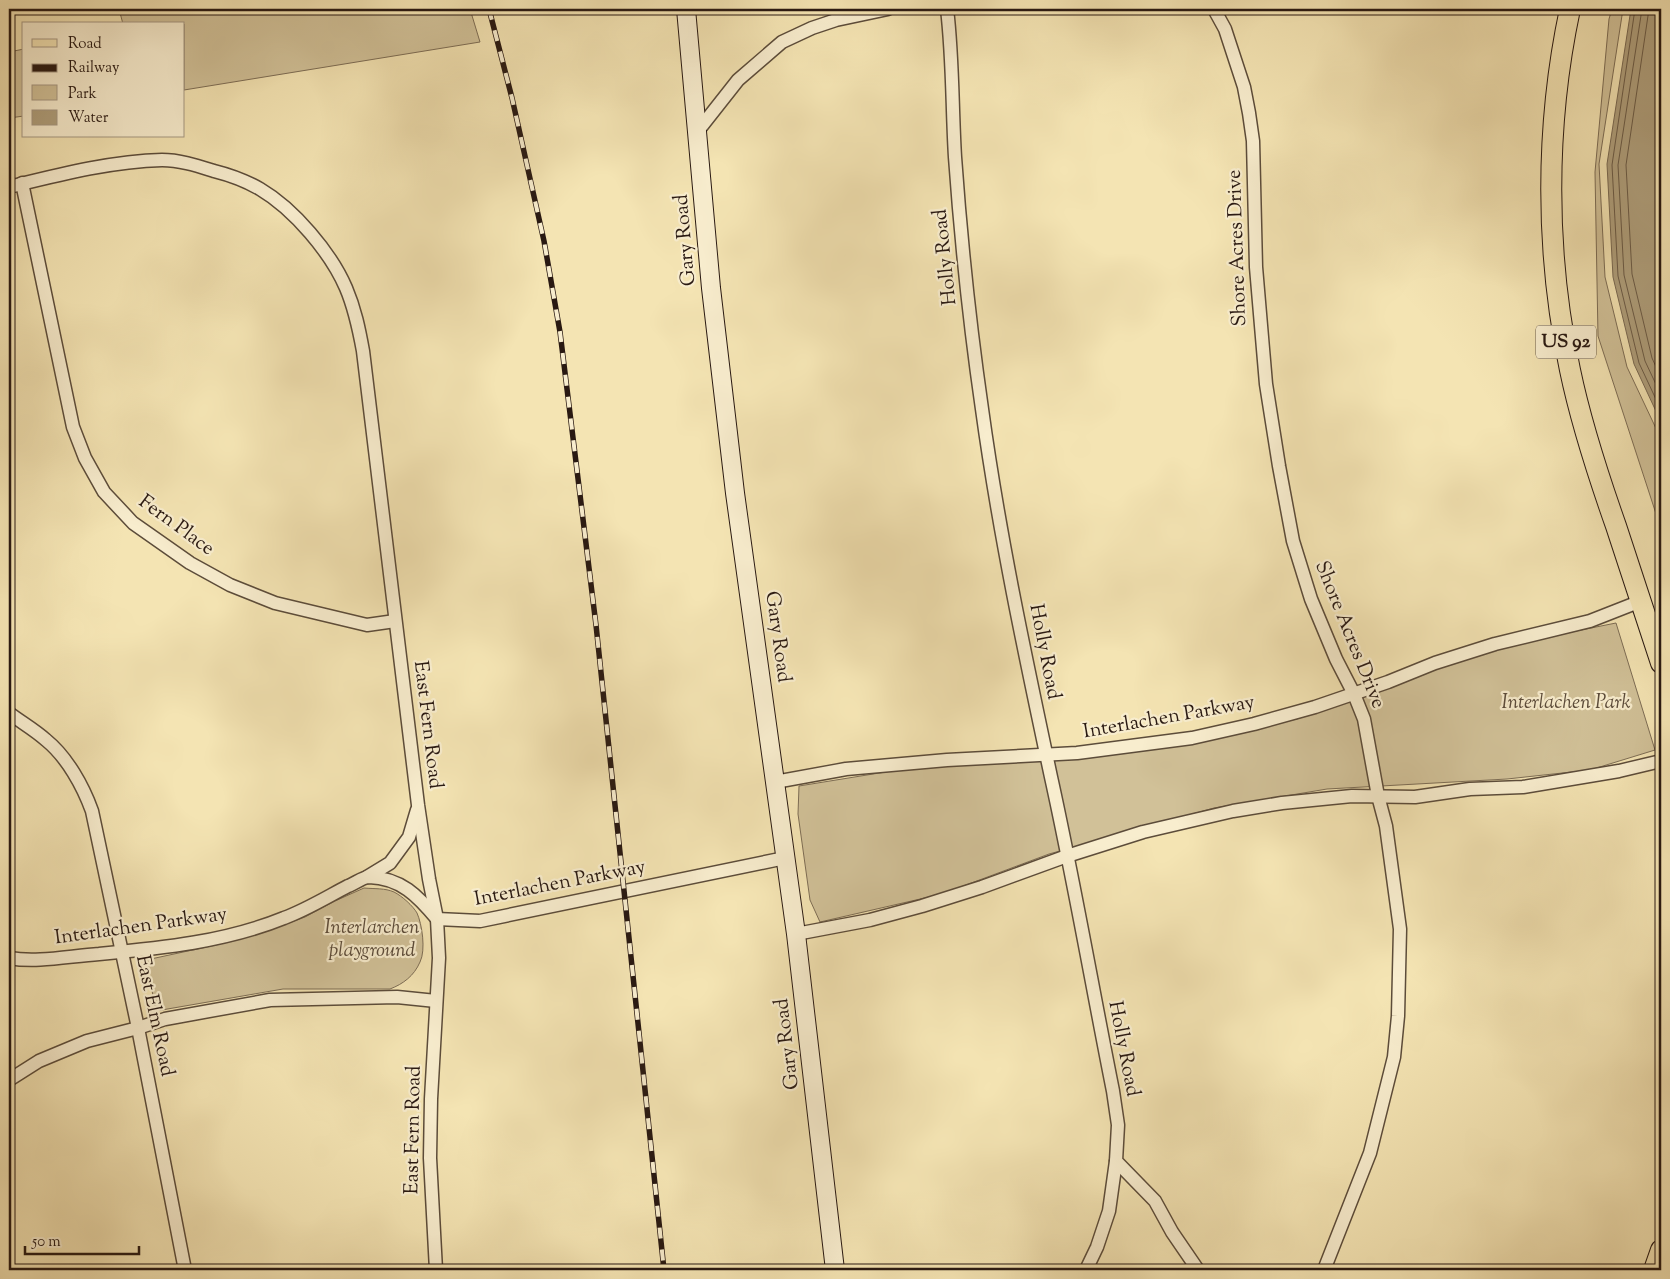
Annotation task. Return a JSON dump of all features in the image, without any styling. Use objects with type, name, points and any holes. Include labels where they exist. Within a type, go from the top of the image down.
[{"type":"main road","name":"Gary Road","points":[[686,9],[711,288],[735,493],[796,934],[834,1270]]},
{"type":"main road","name":"US 92","points":[[1570,9],[1557,89],[1553,150],[1552,199],[1555,266],[1570,370],[1585,431],[1661,663]]},
{"type":"main road","points":[[1654,1270],[1661,1250]]},
{"type":"street","points":[[697,132],[738,80],[782,42],[812,28],[836,20],[888,9]]},
{"type":"street","name":"Holly Road","points":[[947,9],[950,34],[955,157],[962,241],[982,413],[1009,571],[1118,1125],[1116,1161],[1109,1211],[1097,1247],[1086,1270]]},
{"type":"street","name":"Shore Acres Drive","points":[[1214,9],[1225,29],[1244,87],[1249,113],[1253,141],[1256,267],[1265,375],[1278,466],[1293,541],[1310,599],[1364,719],[1378,796],[1386,826],[1400,929],[1398,1016],[1394,1057],[1370,1153],[1324,1270]]},
{"type":"street","name":"East Fern Road","points":[[9,186],[128,163],[164,160],[196,165],[230,175],[260,189],[286,208],[312,234],[331,260],[346,288],[357,320],[363,351],[418,805],[437,919],[439,958],[430,1158],[436,1270]]},
{"type":"street","name":"Fern Place","points":[[22,184],[73,427],[85,458],[104,492],[133,523],[190,563],[230,585],[275,603],[366,625],[395,621]]},
{"type":"street","name":"Interlachen Parkway","points":[[775,782],[846,769],[947,760],[1046,755],[1134,747],[1192,738],[1254,724],[1354,694],[1443,660],[1495,644],[1590,621],[1641,601]]},
{"type":"street","name":"East Elm Road","points":[[9,713],[48,741],[69,766],[85,792],[92,811],[138,1028],[185,1270]]},
{"type":"street","points":[[796,934],[870,920],[922,906],[982,887],[1066,856],[1143,832],[1233,811],[1282,803],[1352,796],[1415,797],[1470,789],[1524,787],[1619,771],[1661,761]]},
{"type":"street","name":"Interlachen Parkway","points":[[9,958],[25,960],[122,952],[204,941],[253,930],[285,918],[367,877],[390,863],[409,837],[418,805]]},
{"type":"street","name":"Interlachen Parkway","points":[[437,919],[480,921],[785,858]]},
{"type":"street","points":[[367,877],[395,882],[420,897],[437,919]]},
{"type":"street","points":[[9,1080],[39,1061],[63,1050],[165,1018],[270,1000],[397,997],[436,1002]]},
{"type":"street","points":[[1116,1161],[1155,1201],[1172,1232],[1198,1270]]},
{"type":"green space","points":[[119,9],[470,9],[480,42],[185,90],[185,22],[122,22]]},
{"type":"green space","points":[[1612,9],[1623,9],[1599,164],[1605,277],[1627,367],[1661,439],[1661,529],[1598,336],[1595,172],[1609,19]]},
{"type":"green space","points":[[22,49],[22,116],[9,118],[9,52]]},
{"type":"green space","name":"Interlachen Park","points":[[1616,623],[1655,750],[1590,770],[1507,779],[1327,789],[1214,808],[1049,854],[942,894],[820,922],[810,900],[798,814],[799,786],[904,769],[1187,742],[1297,719],[1457,661],[1541,638]]},
{"type":"green space","name":"Interlarchen playground","points":[[364,888],[383,889],[394,892],[410,904],[419,918],[423,937],[422,957],[415,971],[399,985],[390,989],[283,989],[156,1011],[146,960],[216,945],[264,932],[305,917]]},
{"type":"water","points":[[1631,9],[1661,9],[1661,422],[1634,364],[1613,277],[1607,164]]},
{"type":"railway","points":[[489,9],[512,98],[544,241],[560,332],[596,625],[664,1270]]}]
